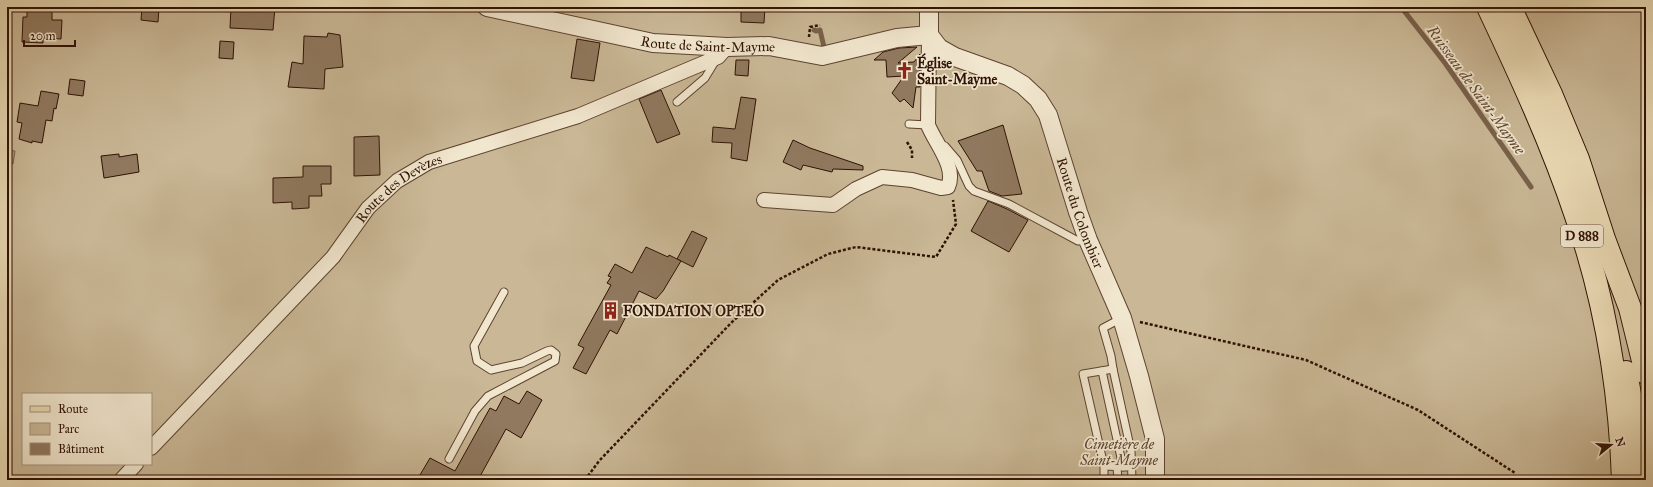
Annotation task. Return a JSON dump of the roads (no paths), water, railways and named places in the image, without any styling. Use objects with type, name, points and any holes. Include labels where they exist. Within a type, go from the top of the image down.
[{"type":"main road","name":"D 888","points":[[1488,7],[1514,63],[1562,178],[1586,249],[1602,310],[1613,372],[1623,480]]},
{"type":"main road","name":"D 888","points":[[1510,7],[1551,94],[1578,158],[1604,239],[1633,412],[1637,480]]},
{"type":"main road","points":[[1604,239],[1630,308],[1646,373]]},
{"type":"street","name":"Route de Saint-Mayme","points":[[487,7],[653,43],[722,52],[769,46],[822,56],[853,53],[898,38],[929,35]]},
{"type":"street","points":[[764,200],[833,204],[856,189],[882,177],[912,180],[941,188],[948,187],[950,172],[939,144],[932,136],[928,126],[929,7]]},
{"type":"street","name":"Route du Colombier","points":[[929,35],[938,48],[955,57],[1008,76],[1023,85],[1038,99],[1048,115],[1078,212],[1088,240],[1122,318],[1140,376],[1155,439],[1155,480]]},
{"type":"street","name":"Route des Devèzes","points":[[152,447],[334,257],[368,208],[397,181],[428,162],[578,116],[722,52]]},
{"type":"street","points":[[120,480],[135,465]]},
{"type":"lane","points":[[677,102],[705,78],[722,52]]},
{"type":"lane","points":[[909,124],[928,126]]},
{"type":"lane","points":[[939,144],[942,144],[957,160],[968,186],[974,191],[1009,204],[1078,240],[1088,240]]},
{"type":"lane","points":[[449,458],[475,411],[488,396],[555,361],[556,354],[552,350],[522,363],[491,370],[477,361],[474,346],[504,292]]},
{"type":"lane","points":[[1122,318],[1103,328],[1111,356],[1131,451],[1132,480]]},
{"type":"lane","points":[[1104,480],[1104,466],[1084,374],[1113,369]]},
{"type":"lane","points":[[1102,371],[1120,467],[1118,480]]},
{"type":"lane","points":[[1104,466],[1132,467]]},
{"type":"waterway","name":"Ruisseau de Saint-Mayme","points":[[1401,7],[1445,63],[1531,187]]},
{"type":"waterway","points":[[814,30],[820,30],[824,47]]},
{"type":"place","name":"Église Saint-Mayme","points":[[904,71]]},
{"type":"place","name":"FONDATION OPTEO","points":[[610,311]]},
{"type":"park label","name":"Cimetière de Saint-Mayme","points":[[1119,452]]}]
